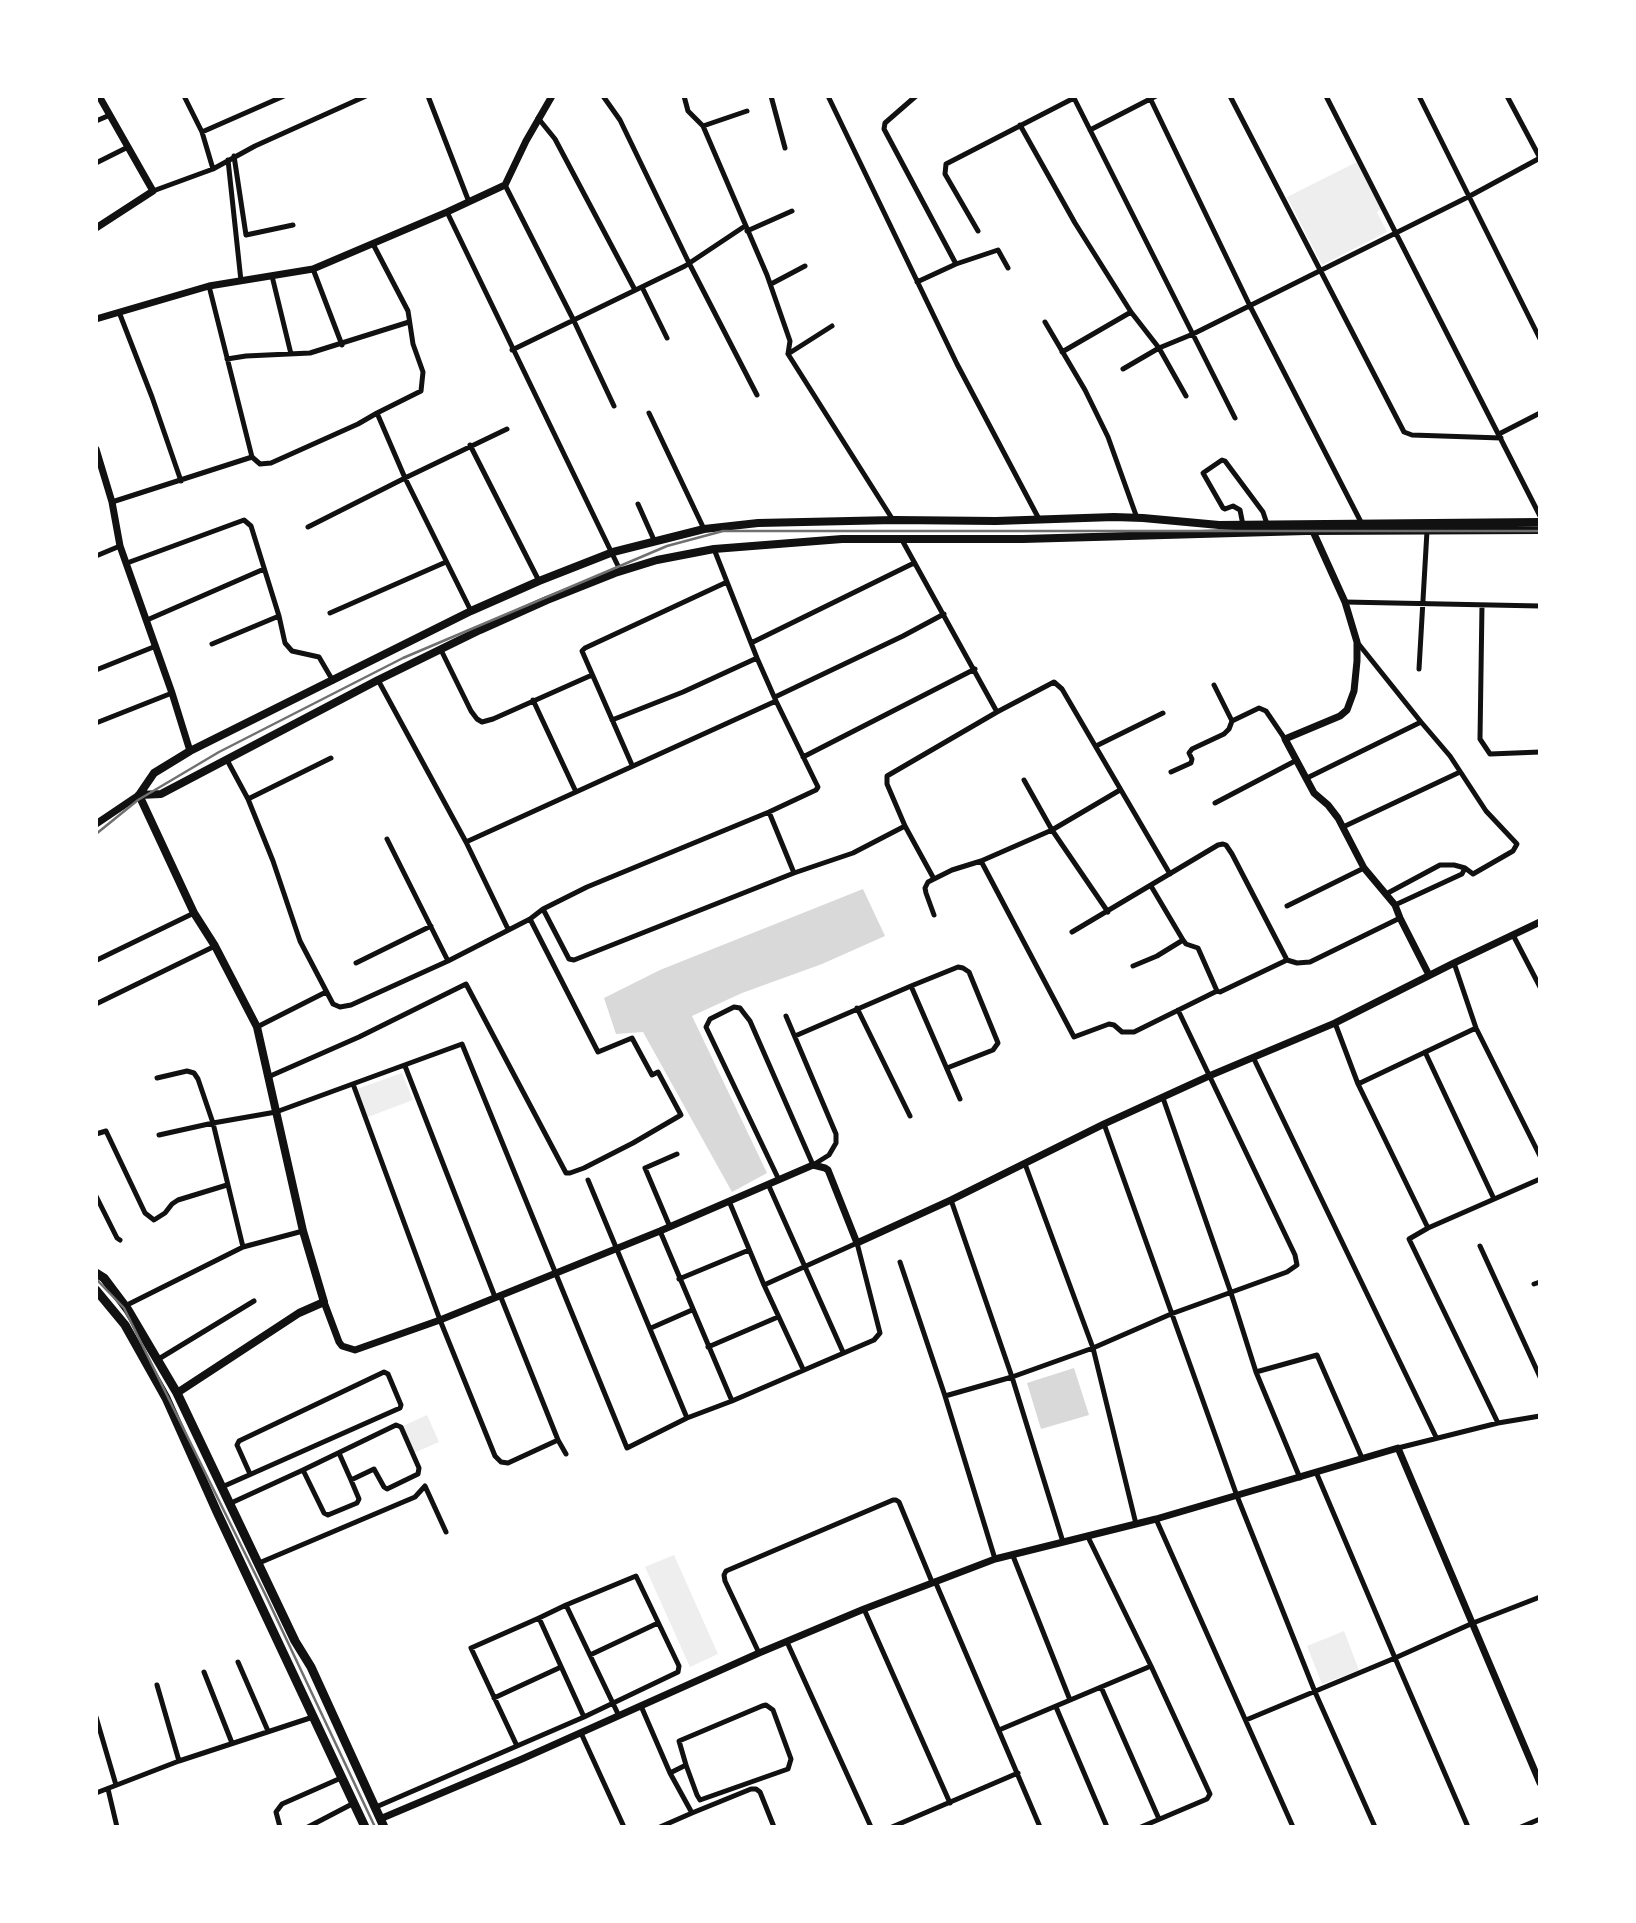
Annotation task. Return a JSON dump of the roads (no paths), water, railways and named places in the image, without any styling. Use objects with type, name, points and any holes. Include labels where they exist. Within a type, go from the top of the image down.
[{"type":"main road","points":[[139,795],[154,774],[190,751],[471,611],[539,580],[613,552],[704,529],[758,523],[1137,518],[1219,525],[1266,524],[1427,531],[1540,530]]},
{"type":"main road","points":[[1364,528],[1540,522]]},
{"type":"main road","points":[[139,795],[161,794],[378,680],[480,630],[547,600],[657,560],[714,549],[842,539],[1024,539],[1311,527]]},
{"type":"main road","points":[[139,795],[194,913],[215,946],[257,1027],[303,1231],[324,1302],[299,1313],[177,1393]]},
{"type":"main road","points":[[99,1278],[125,1306],[177,1393],[295,1641],[311,1667],[382,1823]]},
{"type":"main road","points":[[96,1290],[125,1325],[166,1398],[313,1717],[349,1805],[365,1827]]},
{"type":"street","points":[[99,96],[153,191]]},
{"type":"street","points":[[184,96],[202,132],[213,169]]},
{"type":"street","points":[[202,132],[284,96]]},
{"type":"street","points":[[96,228],[153,191],[213,169],[234,156],[366,96]]},
{"type":"street","points":[[428,96],[469,202]]},
{"type":"street","points":[[96,319],[209,286],[313,269],[505,185],[538,118],[552,96]]},
{"type":"street","points":[[603,96],[620,120],[757,395]]},
{"type":"street","points":[[684,96],[688,111],[703,126],[771,284],[790,341],[788,354],[893,520]]},
{"type":"street","points":[[771,96],[785,148]]},
{"type":"street","points":[[828,96],[957,364],[1039,519]]},
{"type":"street","points":[[916,96],[885,123],[884,130],[956,264]]},
{"type":"street","points":[[1230,96],[1404,432],[1412,435],[1500,436],[1540,413]]},
{"type":"street","points":[[1326,96],[1540,516]]},
{"type":"street","points":[[1419,96],[1540,339]]},
{"type":"street","points":[[1123,369],[1159,348],[1251,306],[1540,158],[1507,96]]},
{"type":"street","points":[[978,231],[945,174],[945,167],[1074,97],[1235,418]]},
{"type":"street","points":[[1090,130],[1152,97],[1251,306],[1364,528]]},
{"type":"street","points":[[703,126],[747,111]]},
{"type":"street","points":[[96,121],[110,115]]},
{"type":"street","points":[[538,118],[555,139],[635,290]]},
{"type":"street","points":[[1020,125],[1075,223],[1131,312],[1159,348],[1186,396]]},
{"type":"street","points":[[96,163],[128,147]]},
{"type":"street","points":[[234,156],[246,234],[293,225]]},
{"type":"street","points":[[228,160],[241,281]]},
{"type":"street","points":[[505,185],[614,406]]},
{"type":"street","points":[[512,350],[689,263],[746,228],[792,211]]},
{"type":"street","points":[[447,212],[621,572]]},
{"type":"street","points":[[209,286],[252,457],[260,464],[271,463],[358,424],[418,393],[422,388],[423,372],[413,344],[408,311],[373,244]]},
{"type":"street","points":[[917,282],[956,264],[998,250],[1008,268]]},
{"type":"street","points":[[771,284],[805,266]]},
{"type":"street","points":[[313,269],[342,345]]},
{"type":"street","points":[[272,276],[291,354]]},
{"type":"street","points":[[642,287],[667,338]]},
{"type":"street","points":[[119,312],[181,481]]},
{"type":"street","points":[[1062,352],[1131,312]]},
{"type":"street","points":[[227,359],[310,354],[409,322]]},
{"type":"street","points":[[1045,322],[1085,390],[1108,437],[1137,518]]},
{"type":"street","points":[[788,354],[831,326]]},
{"type":"street","points":[[377,413],[405,478],[471,611]]},
{"type":"street","points":[[649,413],[704,529]]},
{"type":"street","points":[[308,527],[507,429]]},
{"type":"street","points":[[470,445],[539,580]]},
{"type":"street","points":[[97,453],[112,502],[120,546],[190,751]]},
{"type":"street","points":[[112,502],[252,457]]},
{"type":"street","points":[[1243,525],[1240,510],[1233,506],[1223,508],[1203,473],[1222,460],[1264,512],[1266,524]]},
{"type":"street","points":[[638,504],[654,540]]},
{"type":"street","points":[[127,563],[244,520],[251,526],[285,643],[292,651],[319,657],[333,681]]},
{"type":"street","points":[[1285,739],[1340,716],[1347,709],[1354,691],[1357,642],[1345,602],[1311,527]]},
{"type":"street","points":[[1419,669],[1427,531]]},
{"type":"street","points":[[902,540],[997,712]]},
{"type":"street","points":[[96,556],[120,546]]},
{"type":"street","points":[[227,760],[248,799],[273,861],[300,941],[333,1004],[340,1007],[351,1005],[448,961],[587,887],[769,812],[811,793],[818,787],[757,658],[714,549]]},
{"type":"street","points":[[330,613],[446,562]]},
{"type":"street","points":[[751,643],[914,563]]},
{"type":"street","points":[[147,620],[264,569]]},
{"type":"street","points":[[632,765],[582,651],[727,582]]},
{"type":"street","points":[[1345,602],[1540,606]]},
{"type":"street","points":[[1482,605],[1480,739],[1490,754],[1540,752]]},
{"type":"street","points":[[466,842],[686,742],[944,614]]},
{"type":"street","points":[[212,644],[279,616]]},
{"type":"street","points":[[1357,642],[1450,756],[1486,811],[1517,846],[1473,874],[1465,868],[1448,863],[1386,894]]},
{"type":"street","points":[[96,670],[156,646]]},
{"type":"street","points":[[441,650],[471,711],[477,719],[487,721],[592,675]]},
{"type":"street","points":[[612,720],[683,692],[757,658]]},
{"type":"street","points":[[803,757],[975,669]]},
{"type":"street","points":[[378,680],[466,842],[508,929]]},
{"type":"street","points":[[934,879],[905,826],[887,784],[887,776],[1054,682],[1062,688],[1170,874]]},
{"type":"street","points":[[1214,685],[1231,721]]},
{"type":"street","points":[[96,723],[172,693]]},
{"type":"street","points":[[533,700],[576,792]]},
{"type":"street","points":[[1171,772],[1191,763],[1190,751],[1227,732],[1231,721],[1259,708],[1266,711],[1285,739],[1314,793],[1328,805],[1343,828],[1364,869],[1395,905],[1429,975]]},
{"type":"street","points":[[1096,746],[1163,713]]},
{"type":"street","points":[[1307,778],[1421,722]]},
{"type":"street","points":[[248,799],[331,758]]},
{"type":"street","points":[[1214,803],[1297,760]]},
{"type":"street","points":[[1343,828],[1460,772]]},
{"type":"street","points":[[1024,780],[1052,830],[1108,912]]},
{"type":"street","points":[[934,915],[925,888],[928,882],[1052,830],[1120,790]]},
{"type":"street","points":[[96,824],[139,795]]},
{"type":"street","points":[[769,812],[794,873]]},
{"type":"street","points":[[543,909],[569,959],[574,960],[794,873],[853,853],[905,826]]},
{"type":"street","points":[[387,839],[448,961]]},
{"type":"street","points":[[1072,932],[1223,844],[1229,849],[1287,960]]},
{"type":"street","points":[[981,862],[1074,1037],[1109,1024],[1122,1032],[1134,1032],[1287,960],[1297,963],[1310,962],[1400,918]]},
{"type":"street","points":[[1395,905],[1462,874],[1465,868]]},
{"type":"street","points":[[1287,906],[1364,869]]},
{"type":"street","points":[[1151,886],[1186,944],[1198,948],[1217,991]]},
{"type":"street","points":[[97,960],[194,913]]},
{"type":"street","points":[[268,1077],[359,1037],[466,984],[566,1173],[584,1168],[681,1115],[658,1072],[652,1075],[632,1038],[598,1052],[530,919]]},
{"type":"street","points":[[764,1285],[951,1200],[1104,1124],[1335,1023],[1540,922]]},
{"type":"street","points":[[356,963],[431,926]]},
{"type":"street","points":[[1513,934],[1540,987]]},
{"type":"street","points":[[1133,966],[1157,956],[1183,940]]},
{"type":"street","points":[[96,1004],[215,946]]},
{"type":"street","points":[[1454,963],[1476,1028],[1540,1156]]},
{"type":"street","points":[[795,1037],[958,967],[969,971],[998,1043],[993,1050],[947,1068]]},
{"type":"street","points":[[911,986],[960,1099]]},
{"type":"street","points":[[257,1027],[326,992]]},
{"type":"street","points":[[159,1135],[276,1112],[462,1044],[627,1448],[687,1418],[877,1338],[880,1333],[857,1243],[828,1170],[811,1162],[750,1021],[740,1008],[734,1007],[709,1019],[706,1027],[778,1176]]},
{"type":"street","points":[[858,1009],[910,1116]]},
{"type":"street","points":[[945,1396],[1012,1377],[1093,1348],[1171,1314],[1287,1272],[1297,1265],[1295,1255],[1178,1010]]},
{"type":"street","points":[[324,1302],[339,1342],[342,1346],[355,1350],[440,1320],[670,1227],[828,1155],[837,1139],[786,1016]]},
{"type":"street","points":[[1335,1023],[1359,1084],[1428,1228]]},
{"type":"street","points":[[1359,1084],[1476,1028]]},
{"type":"street","points":[[1425,1052],[1494,1199]]},
{"type":"street","points":[[1253,1057],[1436,1437]]},
{"type":"street","points":[[405,1066],[565,1454]]},
{"type":"street","points":[[157,1078],[187,1071],[194,1073],[201,1085],[243,1247]]},
{"type":"street","points":[[353,1084],[440,1320],[497,1460],[508,1463],[558,1440]]},
{"type":"street","points":[[1163,1098],[1256,1371],[1300,1478]]},
{"type":"street","points":[[1104,1124],[1237,1496],[1315,1692],[1375,1827]]},
{"type":"street","points":[[96,1134],[106,1130],[145,1213],[154,1220],[178,1200],[227,1185]]},
{"type":"street","points":[[670,1227],[645,1168],[677,1154]]},
{"type":"street","points":[[1025,1164],[1093,1348],[1136,1524]]},
{"type":"street","points":[[1498,1423],[1409,1239],[1540,1179]]},
{"type":"street","points":[[588,1180],[687,1418]]},
{"type":"street","points":[[768,1184],[843,1352]]},
{"type":"street","points":[[96,1196],[120,1240]]},
{"type":"street","points":[[951,1200],[1012,1377],[1063,1542]]},
{"type":"street","points":[[729,1201],[803,1369]]},
{"type":"street","points":[[125,1306],[243,1247],[303,1231]]},
{"type":"street","points":[[660,1231],[732,1401]]},
{"type":"street","points":[[1480,1246],[1540,1377]]},
{"type":"street","points":[[679,1279],[749,1250]]},
{"type":"street","points":[[900,1262],[995,1559]]},
{"type":"street","points":[[157,1360],[254,1301]]},
{"type":"street","points":[[650,1328],[692,1310]]},
{"type":"street","points":[[708,1347],[779,1317]]},
{"type":"street","points":[[1256,1371],[1317,1355],[1362,1458]]},
{"type":"street","points":[[222,1487],[400,1408],[388,1374],[384,1372],[237,1443],[250,1474]]},
{"type":"street","points":[[382,1823],[759,1653],[995,1559],[1156,1519],[1436,1437],[1540,1416]]},
{"type":"street","points":[[231,1503],[396,1425],[399,1426],[419,1468],[418,1474],[389,1489],[384,1487],[374,1469],[351,1480]]},
{"type":"street","points":[[1398,1448],[1540,1783]]},
{"type":"street","points":[[303,1470],[324,1513],[328,1515],[357,1503],[359,1499],[339,1453]]},
{"type":"street","points":[[1317,1472],[1468,1827]]},
{"type":"street","points":[[259,1563],[415,1497],[425,1486],[446,1532]]},
{"type":"street","points":[[759,1653],[725,1581],[726,1571],[898,1501],[1040,1827]]},
{"type":"street","points":[[1156,1519],[1293,1827]]},
{"type":"street","points":[[1088,1537],[1210,1796],[1141,1827]]},
{"type":"street","points":[[1013,1556],[1069,1700]]},
{"type":"street","points":[[376,1807],[517,1746],[584,1717],[677,1673],[679,1666],[636,1577],[471,1648],[517,1746]]},
{"type":"street","points":[[1246,1720],[1473,1623],[1538,1598],[1540,1606]]},
{"type":"street","points":[[566,1605],[619,1716]]},
{"type":"street","points":[[864,1609],[950,1803]]},
{"type":"street","points":[[540,1618],[584,1717]]},
{"type":"street","points":[[590,1656],[658,1623]]},
{"type":"street","points":[[787,1642],[871,1827]]},
{"type":"street","points":[[237,1662],[268,1731]]},
{"type":"street","points":[[999,1730],[1151,1666]]},
{"type":"street","points":[[494,1698],[561,1667]]},
{"type":"street","points":[[204,1672],[232,1743]]},
{"type":"street","points":[[157,1685],[178,1761]]},
{"type":"street","points":[[1101,1687],[1159,1819]]},
{"type":"street","points":[[641,1706],[670,1773],[692,1813]]},
{"type":"street","points":[[766,1706],[773,1710],[791,1759],[788,1769],[700,1800],[686,1765],[679,1741],[766,1706]]},
{"type":"street","points":[[1056,1707],[1107,1827]]},
{"type":"street","points":[[96,1717],[116,1786]]},
{"type":"street","points":[[96,1793],[178,1761],[313,1717]]},
{"type":"street","points":[[582,1733],[624,1827]]},
{"type":"street","points":[[670,1773],[686,1765]]},
{"type":"street","points":[[892,1827],[1018,1773]]},
{"type":"street","points":[[280,1827],[276,1812],[282,1804],[338,1779]]},
{"type":"street","points":[[108,1789],[117,1827]]},
{"type":"street","points":[[660,1827],[751,1789],[760,1792],[774,1827]]},
{"type":"street","points":[[307,1827],[349,1805]]},
{"type":"street","points":[[1521,1827],[1540,1819]]},
{"type":"railway","points":[[96,834],[138,800],[219,752],[403,658],[667,546],[723,531],[1540,531]]},
{"type":"railway","points":[[96,1279],[124,1308],[266,1596],[375,1827]]}]
